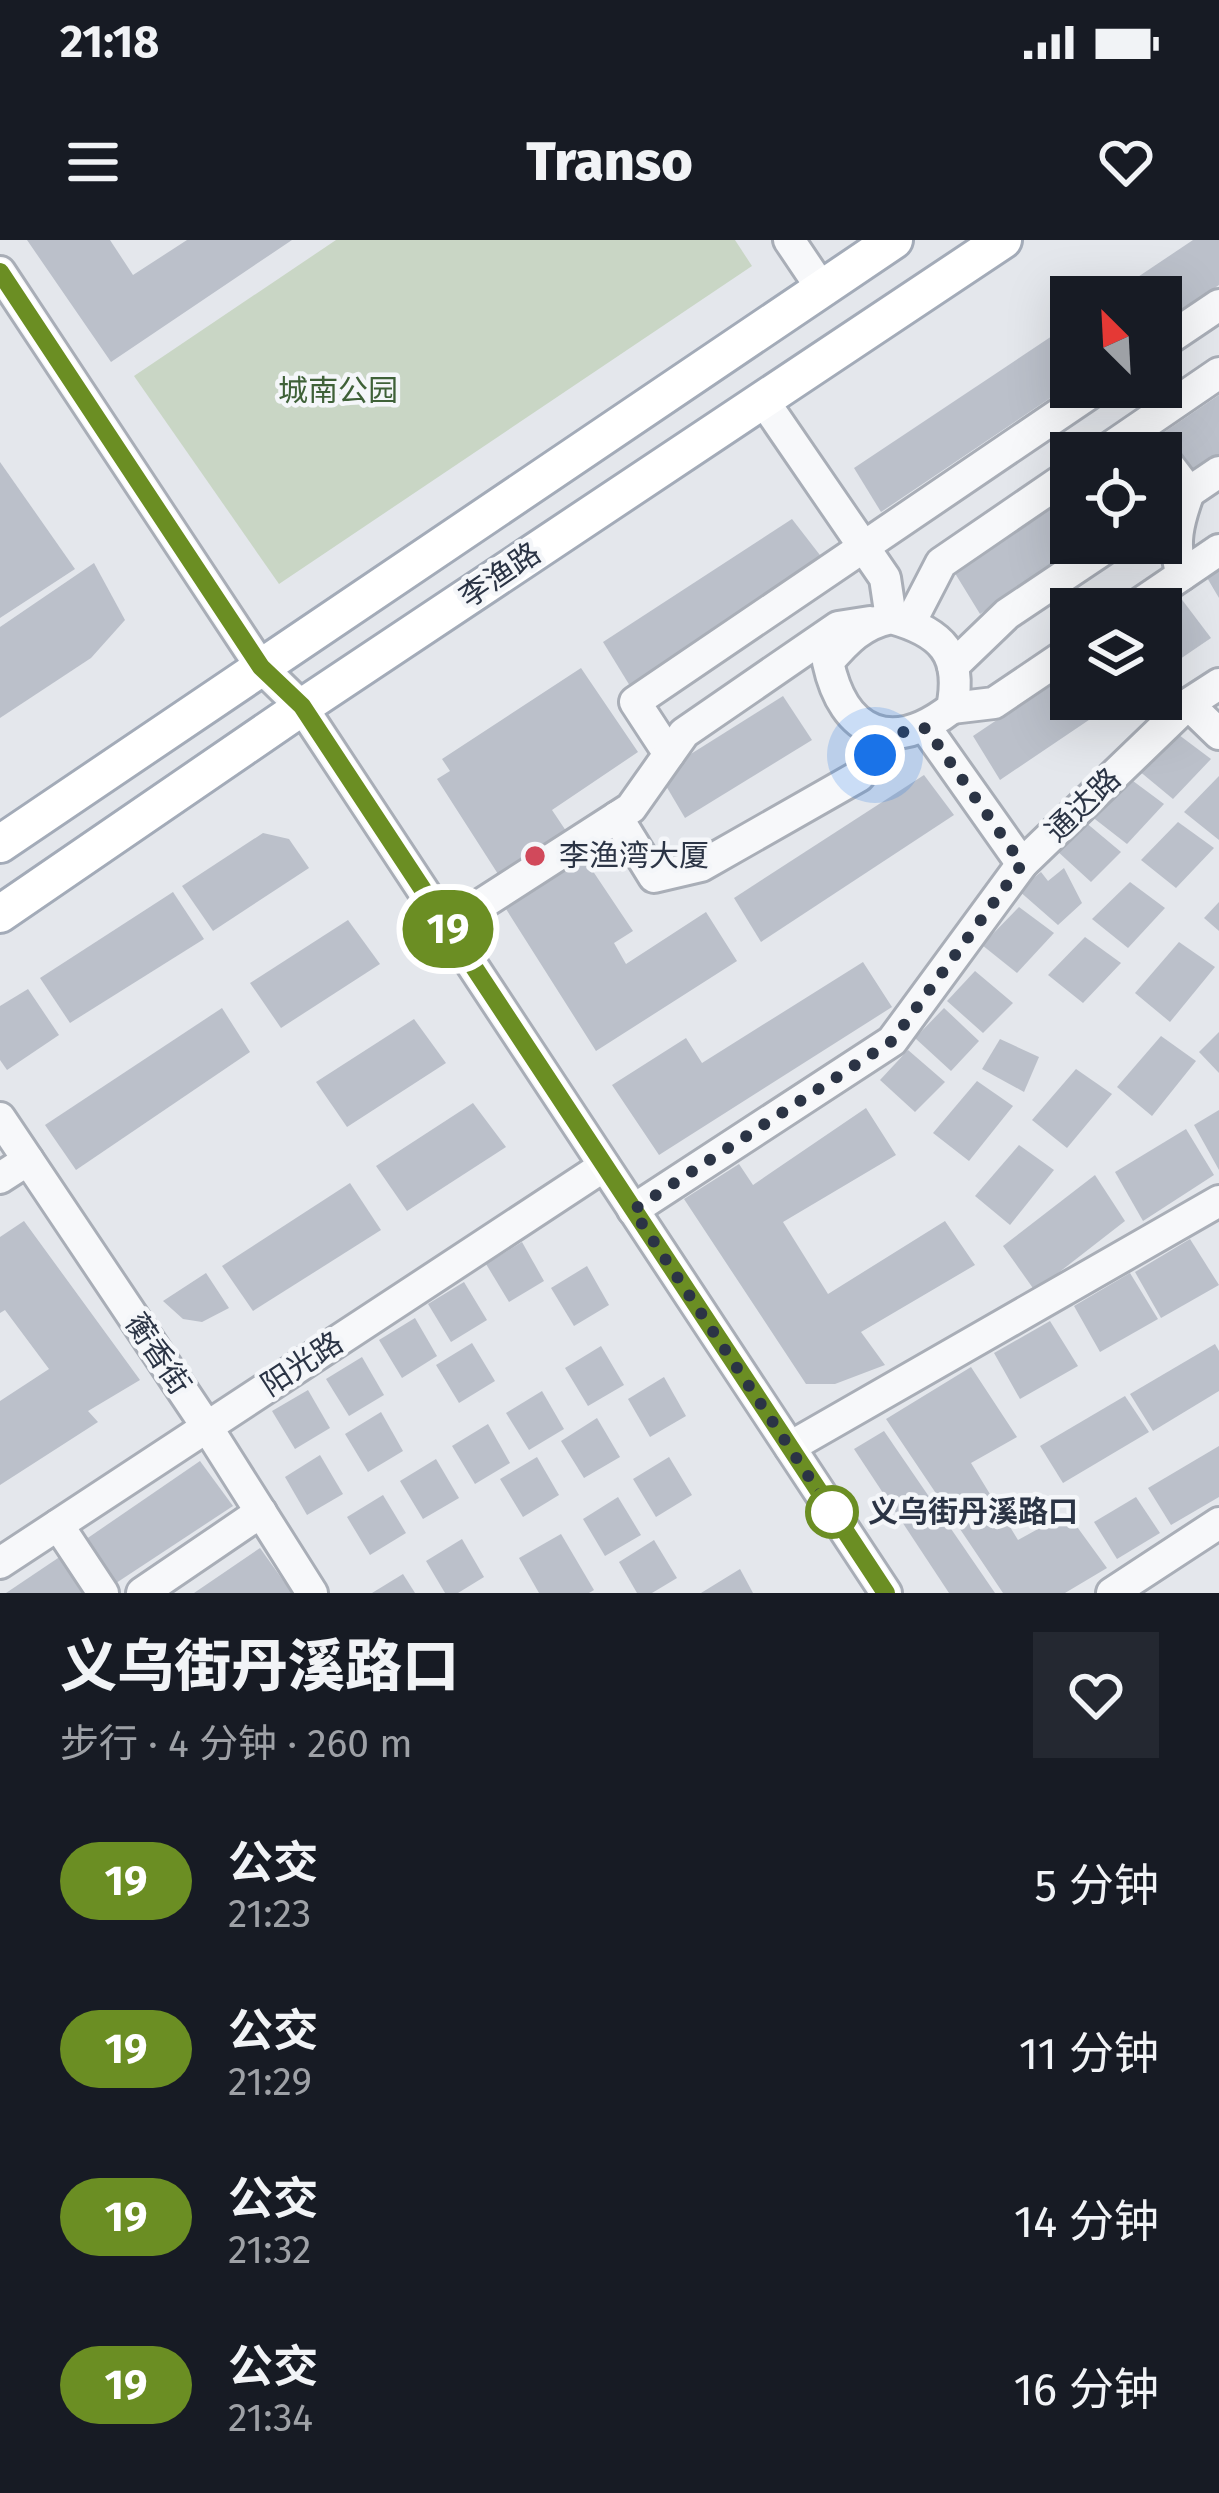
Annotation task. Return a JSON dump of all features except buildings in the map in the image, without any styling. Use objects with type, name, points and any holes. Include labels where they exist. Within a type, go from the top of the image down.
[{"type":"main road","name":"李渔路","points":[[0,844],[894,240]]},
{"type":"main road","name":"李渔路","points":[[0,914],[302,706],[1003,240]]},
{"type":"street","points":[[789,240],[822,289]]},
{"type":"street","points":[[0,272],[261,667],[302,706],[886,1593]]},
{"type":"street","points":[[1182,330],[1219,305]]},
{"type":"street","points":[[1133,432],[1219,373]]},
{"type":"street","points":[[763,400],[886,578],[891,621]]},
{"type":"street","points":[[669,754],[635,702],[1068,408]]},
{"type":"street","points":[[1125,408],[1144,432]]},
{"type":"street","points":[[1182,497],[1219,472]]},
{"type":"street","points":[[1182,483],[1189,492]]},
{"type":"street","points":[[1050,488],[941,563],[891,621],[848,639],[828,662],[833,685],[848,712],[891,734],[926,728],[952,708],[994,703],[1050,665]]},
{"type":"street","points":[[1182,575],[1175,552],[1178,521],[1189,492]]},
{"type":"street","points":[[1163,588],[1219,550]]},
{"type":"street","points":[[953,666],[1006,614],[1081,564]]},
{"type":"street","points":[[446,927],[631,808],[683,733],[838,627],[891,621],[931,632],[945,645],[953,666],[957,683],[952,708]]},
{"type":"street","name":"通达路","points":[[633,1210],[892,1041],[1022,864],[1188,704],[1219,684]]},
{"type":"street","points":[[1188,704],[1219,734]]},
{"type":"street","points":[[926,728],[1022,864]]},
{"type":"street","points":[[617,817],[654,877],[700,866],[859,776],[891,734]]},
{"type":"street","name":"蘅香街","points":[[0,1118],[207,1426],[312,1593]]},
{"type":"street","points":[[0,1178],[28,1160]]},
{"type":"street","name":"阳光路","points":[[0,1563],[604,1166]]},
{"type":"street","points":[[790,1448],[1219,1202]]},
{"type":"street","points":[[142,1593],[261,1512]]},
{"type":"street","points":[[1112,1593],[1219,1523]]},
{"type":"street","points":[[58,1525],[103,1593]]},
{"type":"green space","name":"城南公园","points":[[336,240],[735,240],[752,266],[279,584],[134,376]]},
{"type":"bus line","name":"19","points":[[0,272],[261,667],[302,706],[886,1593]]},
{"type":"place","name":"李渔湾大厦","points":[[535,856]]},
{"type":"place","name":"义乌街丹溪路口","points":[[832,1512]]},
{"type":"route","points":[[832,1512],[633,1210],[892,1041],[1022,864],[926,728],[891,734],[875,755]]}]
